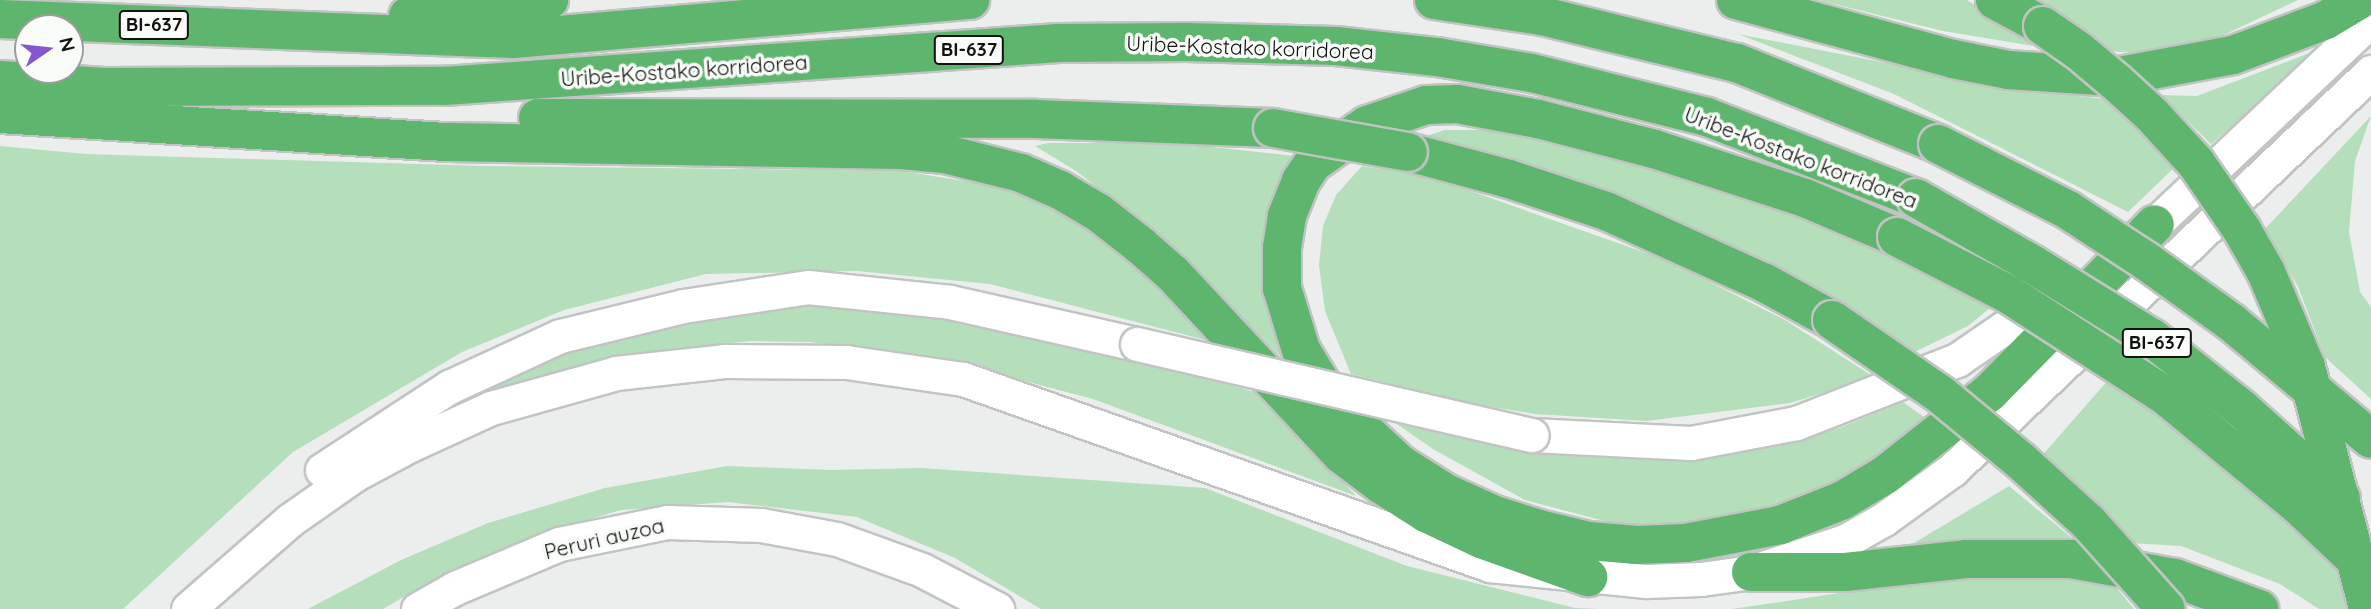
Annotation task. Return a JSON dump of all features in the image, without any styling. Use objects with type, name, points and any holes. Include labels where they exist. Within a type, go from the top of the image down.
[{"type":"highway","points":[[309,29],[550,0]]},
{"type":"highway","name":"Uribe-Kostako korridorea","points":[[0,19],[513,39],[970,0]]},
{"type":"highway","name":"BI-637","points":[[1434,0],[1542,16],[1737,63],[1938,144],[2068,209],[2146,261],[2231,322],[2371,439]]},
{"type":"highway","points":[[1736,0],[1953,59],[2020,71],[2114,77],[2233,55],[2326,20],[2359,0]]},
{"type":"highway","points":[[1995,0],[2043,26],[2079,51],[2152,115],[2196,163],[2242,230],[2266,272],[2306,367],[2368,609]]},
{"type":"highway","name":"Uribe-Kostako korridorea","points":[[0,80],[104,87],[443,86],[1058,43],[1187,41],[1336,46],[1437,57],[1532,73],[1707,117],[1916,198],[2032,264],[2152,338],[2242,409],[2371,526]]},
{"type":"highway","points":[[2155,224],[1990,392],[1885,475],[1843,500],[1780,525],[1686,543],[1637,545],[1589,541],[1539,530],[1492,514],[1446,493],[1400,464],[1332,401],[1301,350],[1282,288],[1282,247],[1287,216],[1301,181],[1313,163],[1367,125],[1426,105],[1457,104],[1538,119],[1654,149],[1805,198],[1897,237],[2008,294],[2092,345],[2167,397],[2298,505],[2371,575]]},
{"type":"highway","points":[[0,112],[1036,119],[1273,128],[1408,152],[1510,179],[1606,211],[1765,283],[1832,320],[1941,395],[2022,462],[2089,523],[2166,609]]},
{"type":"highway","points":[[0,112],[448,142],[901,150],[945,154],[1021,173],[1060,190],[1099,213],[1140,245],[1173,274],[1332,446],[1382,485],[1426,513],[1481,539],[1588,577]]},
{"type":"highway","points":[[1751,572],[1845,572],[1978,559],[2071,559],[2175,578],[2259,609]]},
{"type":"street","points":[[161,609],[321,471],[449,387],[560,336],[683,306],[808,287],[950,302],[1532,435],[1691,443],[1796,423],[1958,360],[2155,224],[2371,20]]},
{"type":"street","points":[[188,609],[290,520],[354,475],[410,445],[491,408],[616,373],[724,360],[845,362],[963,379],[1490,565],[1646,581],[1701,579],[1751,572],[1845,541],[1884,519],[1952,470],[2371,72]]},
{"type":"street","name":"Peruri auzoa","points":[[418,609],[455,587],[559,544],[667,522],[761,525],[837,539],[922,570],[997,609]]},
{"type":"green space","points":[[1818,0],[1967,0],[2040,47],[1943,31]]},
{"type":"green space","points":[[2036,0],[2298,0],[2181,55],[2101,51]]},
{"type":"green space","points":[[1738,34],[2024,90],[2106,99],[2138,120],[2178,164],[2128,212],[1894,94]]},
{"type":"green space","points":[[2328,46],[2211,144],[2161,95],[2197,96]]},
{"type":"green space","points":[[2371,116],[2355,161],[2349,232],[2360,292],[2371,307],[2371,399],[2325,357],[2298,287],[2265,229]]},
{"type":"green space","points":[[1444,130],[1515,130],[1665,165],[1849,230],[1990,308],[1968,326],[1908,355],[1416,140]]},
{"type":"green space","points":[[1048,143],[1175,143],[1304,157],[1281,189],[1300,357],[1281,357],[1220,294],[1142,221],[1076,171],[1035,146]]},
{"type":"green space","points":[[0,146],[86,154],[483,166],[902,171],[1001,187],[1070,212],[1137,265],[1213,342],[990,284],[857,271],[706,274],[564,310],[462,352],[293,452],[123,609],[0,609]]},
{"type":"green space","points":[[1362,166],[1428,176],[1666,260],[1785,320],[1874,377],[1790,403],[1646,421],[1535,414],[1473,404],[1351,374],[1325,311],[1319,265],[1323,226],[1336,195]]},
{"type":"green space","points":[[805,300],[967,318],[1114,353],[1262,394],[1356,496],[1093,399],[948,361],[810,342],[751,341],[636,353],[473,396],[571,345],[711,310]]},
{"type":"green space","points":[[2109,379],[2197,441],[2335,559],[2349,609],[2319,609],[2280,584],[2181,546],[2130,543],[2040,458]]},
{"type":"green space","points":[[1903,402],[1935,425],[1865,470],[1771,517],[1689,531],[1627,527],[1525,500],[1433,449],[1391,420],[1551,454],[1665,457],[1749,450],[1839,428]]},
{"type":"green space","points":[[727,466],[830,470],[922,468],[1205,488],[1407,566],[1575,608],[1600,609],[1041,609],[955,558],[857,517],[728,502],[621,510],[530,537],[412,592],[383,609],[308,609],[401,560],[488,523],[605,488]]},
{"type":"green space","points":[[2009,486],[2078,543],[1914,543]]},
{"type":"green space","points":[[2001,576],[2111,581],[2134,609],[1732,609],[1840,593]]}]
